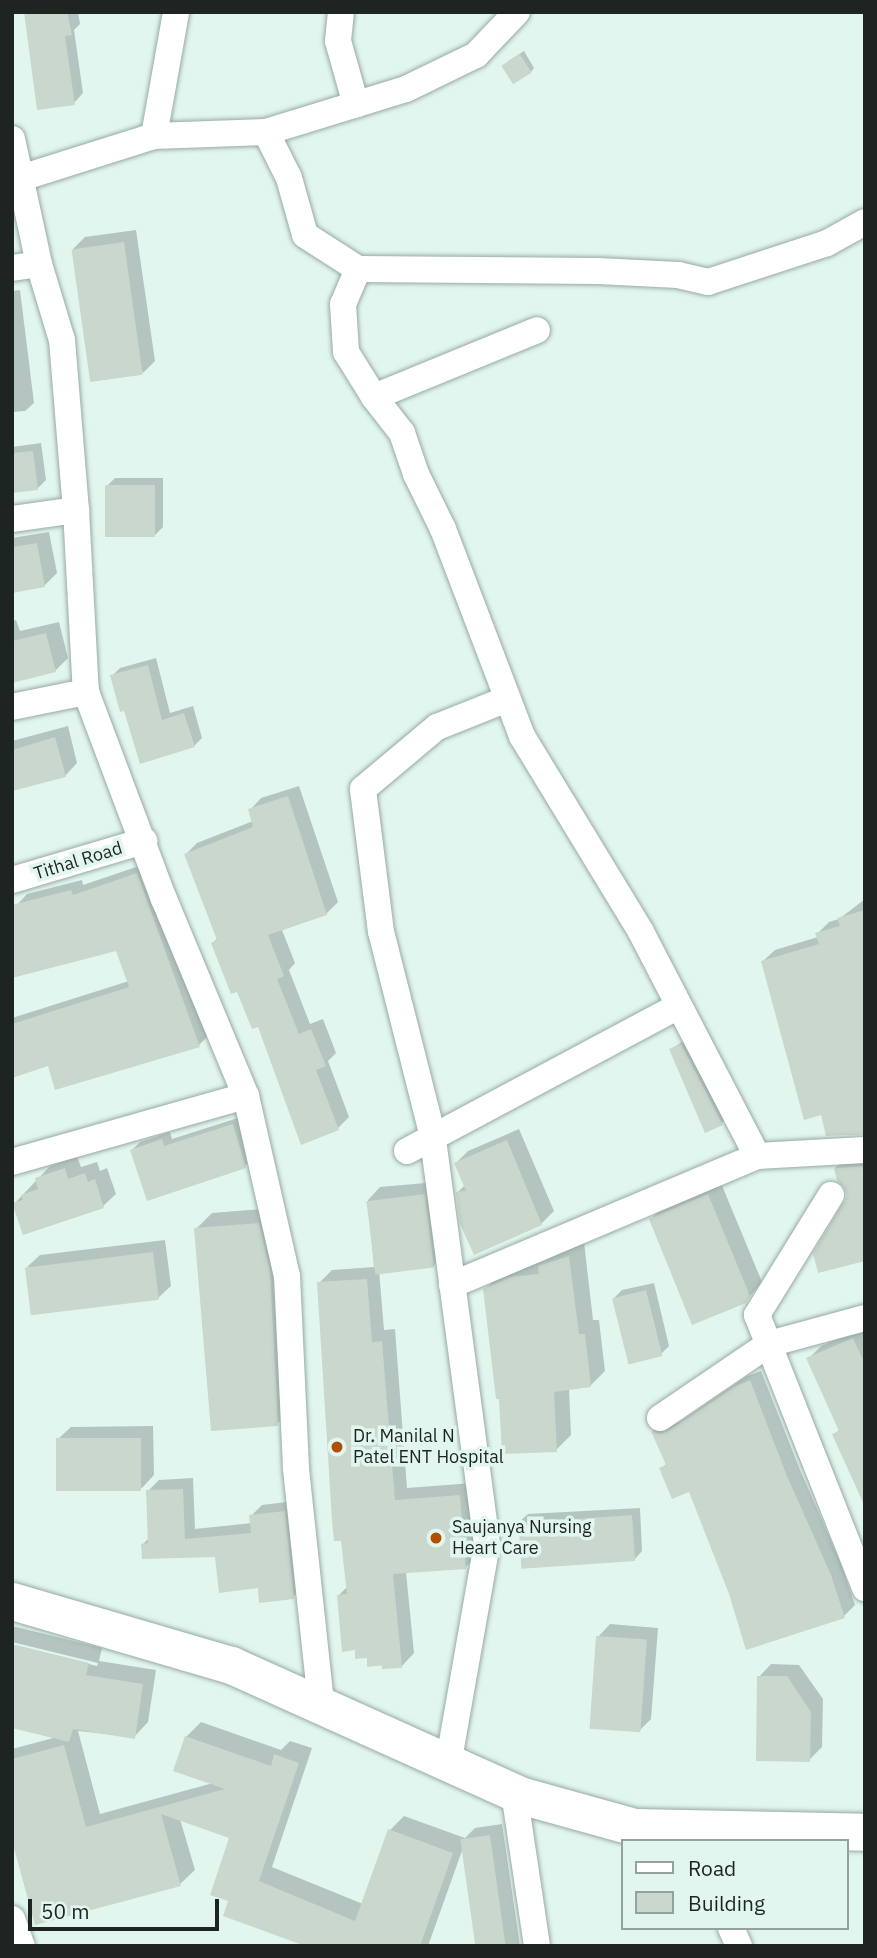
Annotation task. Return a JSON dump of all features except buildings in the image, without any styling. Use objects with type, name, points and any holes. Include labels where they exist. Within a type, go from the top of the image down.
[{"type":"street","points":[[154,136],[176,12]]},
{"type":"street","points":[[341,12],[338,41],[356,105]]},
{"type":"street","points":[[21,178],[154,136],[266,132],[407,89],[476,55],[517,12]]},
{"type":"street","points":[[266,132],[289,178],[304,234],[358,269],[598,271],[678,275],[708,282],[827,243],[865,222]]},
{"type":"street","points":[[12,139],[39,264],[62,340],[76,510],[86,692],[246,1096],[287,1276],[296,1469],[321,1703]]},
{"type":"street","points":[[12,268],[39,264]]},
{"type":"street","points":[[358,269],[343,304],[346,352],[374,397],[402,433],[416,474],[443,529],[522,736],[641,932],[757,1156]]},
{"type":"street","points":[[374,397],[537,330]]},
{"type":"street","points":[[12,519],[76,510]]},
{"type":"street","points":[[12,707],[86,692]]},
{"type":"street","points":[[449,1765],[486,1544],[433,1137],[381,932],[363,789],[437,727],[507,699]]},
{"type":"street","name":"Tithal Road","points":[[12,880],[144,841]]},
{"type":"street","points":[[407,1151],[679,1006]]},
{"type":"street","points":[[12,1162],[246,1096]]},
{"type":"street","points":[[452,1285],[757,1156],[865,1150]]},
{"type":"street","points":[[831,1195],[757,1315],[865,1588]]},
{"type":"street","points":[[660,1418],[769,1344],[865,1318]]},
{"type":"street","points":[[12,1601],[231,1665],[321,1703],[449,1765],[514,1792],[635,1827],[686,1835],[865,1832]]},
{"type":"street","points":[[514,1792],[537,1946]]},
{"type":"street","points":[[12,1919],[22,1946]]},
{"type":"street","points":[[732,1930],[739,1946]]},
{"type":"place","name":"Dr. Manilal N Patel ENT Hospital","points":[[337,1447]]},
{"type":"place","name":"Saujanya Nursing Heart Care","points":[[436,1538]]}]
